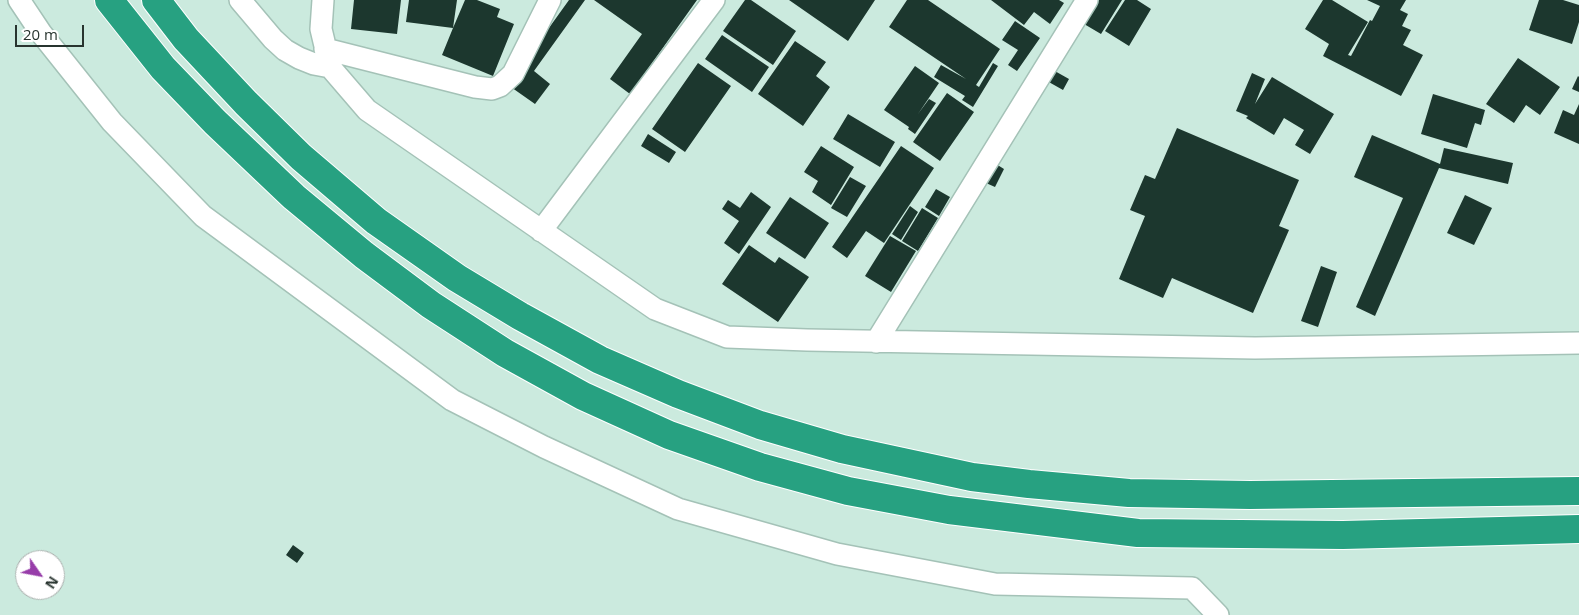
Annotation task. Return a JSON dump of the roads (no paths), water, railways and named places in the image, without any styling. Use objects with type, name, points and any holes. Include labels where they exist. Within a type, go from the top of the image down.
[{"type":"highway","points":[[109,0],[163,68],[215,122],[294,197],[364,255],[431,305],[504,353],[583,396],[669,435],[760,467],[848,490],[948,510],[1138,534],[1343,536],[1579,529]]},
{"type":"highway","points":[[156,0],[186,39],[246,103],[301,157],[376,221],[457,278],[520,316],[600,360],[678,394],[760,425],[842,449],[972,477],[1129,493],[1250,495],[1579,491]]},
{"type":"street","points":[[19,0],[41,33],[112,122],[203,216],[452,400],[544,447],[678,509],[837,554],[995,584],[1192,588],[1218,615]]},
{"type":"street","points":[[240,0],[285,50],[314,64],[328,58],[475,87],[492,88],[500,86],[513,74],[550,0]]},
{"type":"street","points":[[324,0],[321,29],[328,58],[367,110],[655,308],[727,337],[876,342],[1255,348],[1579,343]]},
{"type":"street","points":[[541,231],[714,0]]},
{"type":"street","points":[[876,342],[1087,0]]}]
